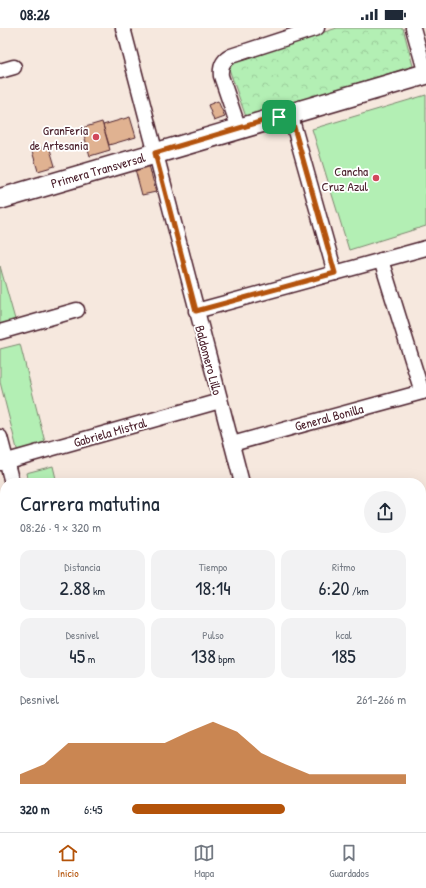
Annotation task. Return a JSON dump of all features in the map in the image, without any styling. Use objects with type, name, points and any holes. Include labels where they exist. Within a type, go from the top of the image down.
[{"type":"main road","name":"Primera Transversal","points":[[0,198],[426,74]]},
{"type":"street","name":"Baldomero Lillo","points":[[123,28],[241,478]]},
{"type":"street","points":[[239,128],[221,76],[221,68],[224,61],[231,56],[317,28]]},
{"type":"street","points":[[413,28],[426,74]]},
{"type":"street","points":[[0,71],[14,67]]},
{"type":"street","points":[[290,113],[335,273]]},
{"type":"street","points":[[196,311],[426,248]]},
{"type":"street","points":[[381,260],[424,391]]},
{"type":"street","points":[[0,332],[77,310]]},
{"type":"street","name":"General Bonilla","points":[[232,444],[424,391]]},
{"type":"street","name":"Gabriela Mistral","points":[[3,462],[220,401]]},
{"type":"street","points":[[0,437],[3,462],[10,478]]},
{"type":"green space","points":[[337,28],[403,28],[413,66],[246,117],[229,69],[234,61]]},
{"type":"green space","name":"Cancha Cruz Azul","points":[[426,95],[426,226],[349,250],[312,129]]},
{"type":"green space","points":[[0,266],[16,323],[0,327]]},
{"type":"green space","points":[[20,344],[46,446],[18,453],[0,382],[0,349]]},
{"type":"green space","points":[[53,466],[56,478],[27,478],[26,473]]},
{"type":"building","points":[[218,101],[225,117],[214,121],[208,105]]},
{"type":"building","points":[[130,117],[136,137],[109,145],[103,125]]},
{"type":"building","name":"GranFería de Artesania","points":[[102,122],[110,150],[90,156],[82,128]]},
{"type":"building","points":[[49,146],[55,166],[38,171],[32,151]]},
{"type":"building","points":[[149,165],[156,192],[142,195],[135,169]]},
{"type":"place","name":"GranFería de Artesania","points":[[96,137]]},
{"type":"place","name":"Cancha Cruz Azul","points":[[376,178]]},
{"type":"route","points":[[290,113],[335,273],[196,311],[155,153],[279,117],[290,113]]}]
